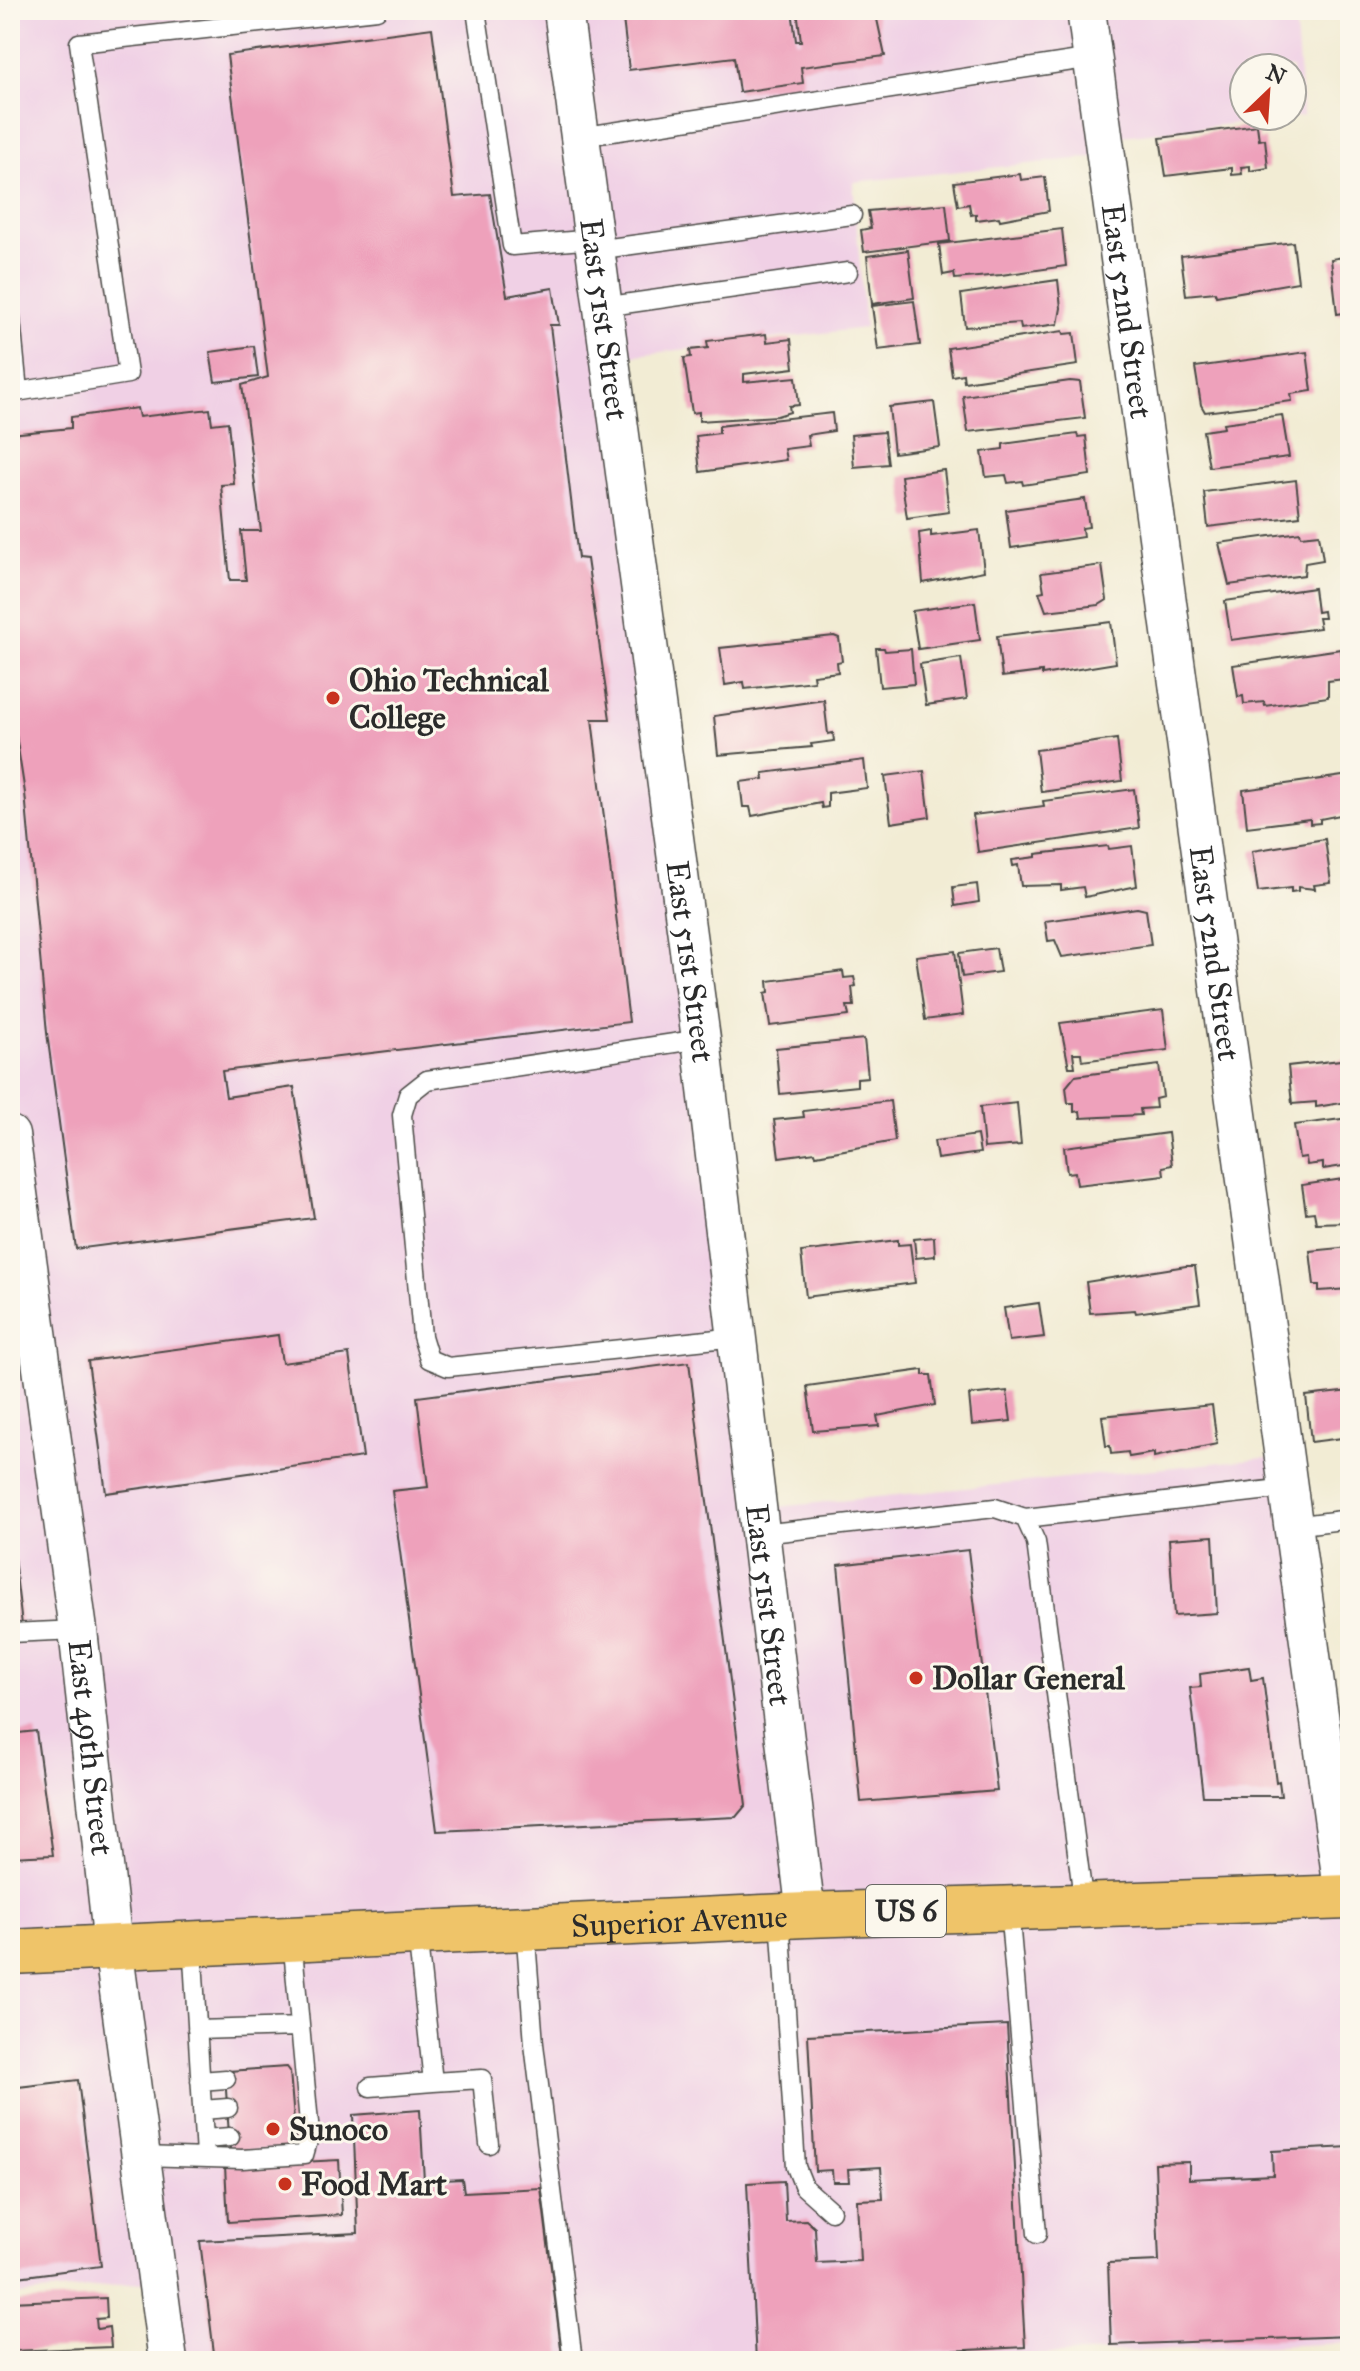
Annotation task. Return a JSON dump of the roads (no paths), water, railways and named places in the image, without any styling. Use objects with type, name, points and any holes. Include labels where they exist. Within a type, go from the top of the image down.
[{"type":"main road","name":"Superior Avenue","points":[[10,1952],[793,1915],[1347,1897]]},
{"type":"street","name":"East 51st Street","points":[[563,10],[701,1039],[761,1534],[793,1915]]},
{"type":"street","name":"East 52nd Street","points":[[1086,10],[1287,1488],[1347,1897]]},
{"type":"street","name":"East 49th Street","points":[[10,1135],[78,1630],[113,1946],[168,2361]]},
{"type":"lane","points":[[10,309],[14,392],[128,374],[79,43],[377,10]]},
{"type":"lane","points":[[476,10],[512,246],[594,244],[852,215]]},
{"type":"lane","points":[[580,137],[1092,58]]},
{"type":"lane","points":[[603,307],[848,272]]},
{"type":"lane","points":[[701,1039],[427,1080],[408,1095],[402,1115],[422,1336],[429,1359],[448,1367],[736,1337]]},
{"type":"lane","points":[[761,1534],[995,1508],[1025,1518],[1287,1488]]},
{"type":"lane","points":[[1025,1518],[1036,1542],[1084,1905]]},
{"type":"lane","points":[[1293,1526],[1350,1519]]},
{"type":"lane","points":[[10,1633],[78,1630]]},
{"type":"lane","points":[[1009,1908],[1037,2234]]},
{"type":"lane","points":[[793,1915],[796,2167],[804,2187],[831,2211]]},
{"type":"lane","points":[[525,1927],[534,2044],[573,2361]]},
{"type":"lane","points":[[417,1932],[433,2082]]},
{"type":"lane","points":[[205,2148],[242,2159],[304,2155],[298,2075],[300,2027],[292,1938]]},
{"type":"lane","points":[[192,1942],[205,2148]]},
{"type":"lane","points":[[197,2030],[300,2027]]},
{"type":"lane","points":[[200,2081],[226,2079]]},
{"type":"lane","points":[[370,2087],[482,2079],[489,2144]]},
{"type":"lane","points":[[202,2110],[228,2108]]},
{"type":"lane","points":[[141,2156],[205,2148],[230,2137]]},
{"type":"place","name":"Ohio Technical College","points":[[333,698]]},
{"type":"place","name":"Dollar General","points":[[916,1678]]},
{"type":"place","name":"Sunoco","points":[[273,2129]]},
{"type":"place","name":"Food Mart","points":[[285,2184]]}]
